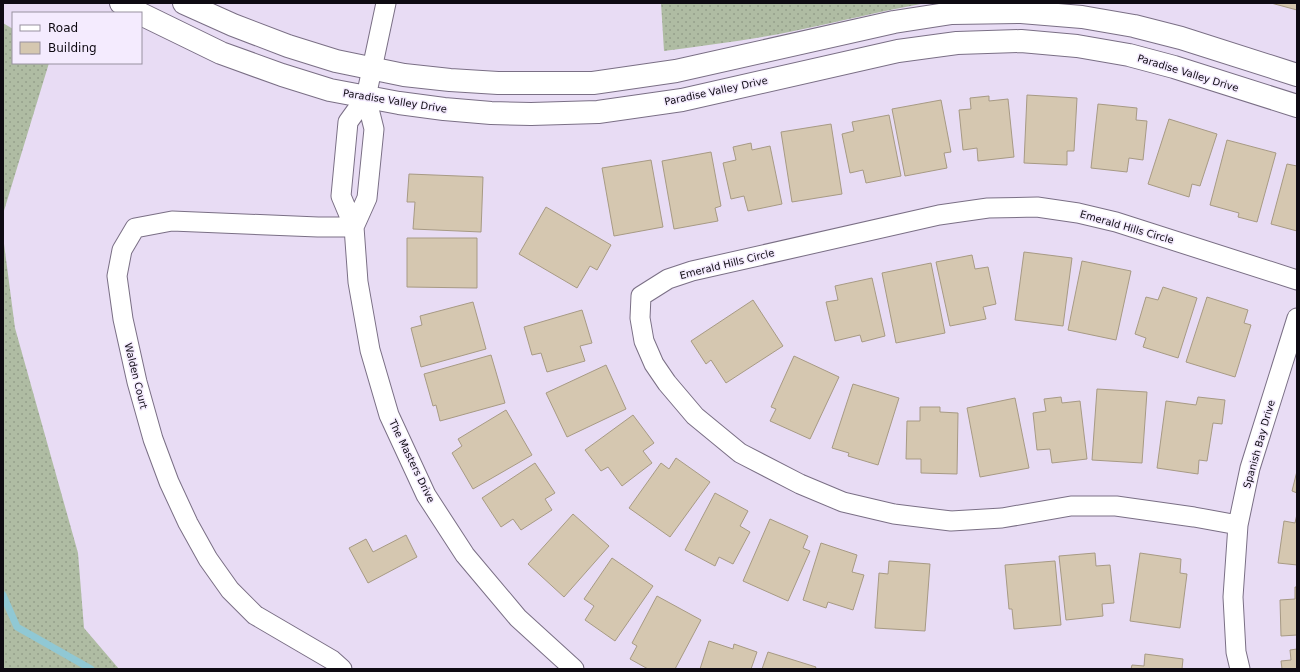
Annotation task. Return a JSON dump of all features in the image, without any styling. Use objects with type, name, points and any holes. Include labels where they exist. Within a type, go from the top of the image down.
[{"type":"street","name":"Paradise Valley Drive","points":[[121,3],[137,12]]},
{"type":"street","points":[[184,3],[233,25],[288,46],[336,61],[404,75],[450,80],[498,83],[594,83],[676,71],[894,22],[952,13],[1020,12],[1082,17],[1134,26],[1181,38],[1297,75]]},
{"type":"street","points":[[366,97],[386,3]]},
{"type":"street","name":"Paradise Valley Drive","points":[[142,15],[221,53],[282,75],[330,90],[399,103],[491,113],[531,114],[598,112],[682,100],[898,51],[957,43],[1021,42],[1078,46],[1129,55],[1174,67],[1297,106]]},
{"type":"street","name":"The Masters Drive","points":[[366,97],[348,122],[341,196],[354,227],[358,282],[370,350],[389,415],[426,495],[464,555],[518,618],[574,669]]},
{"type":"street","name":"The Masters Drive","points":[[354,227],[367,198],[374,129],[366,97]]},
{"type":"street","name":"Emerald Hills Circle","points":[[1238,525],[1116,506],[1071,506],[1002,518],[951,521],[894,514],[843,502],[800,484],[740,453],[694,416],[667,383],[654,364],[644,342],[640,318],[640,296],[668,278],[692,271],[939,215],[988,208],[1037,207],[1078,212],[1116,222],[1297,280]]},
{"type":"street","name":"Walden Court","points":[[342,669],[332,660],[255,615],[230,590],[208,559],[188,523],[169,482],[153,439],[137,382],[123,319],[118,276],[122,250],[135,228],[172,221],[354,227]]},
{"type":"street","name":"Spanish Bay Drive","points":[[1240,669],[1236,652],[1233,597],[1238,525],[1250,468],[1297,318]]},
{"type":"green space","points":[[661,3],[926,3],[778,34],[664,51]]},
{"type":"green space","points":[[3,23],[12,28],[12,64],[49,64],[3,214]]},
{"type":"green space","points":[[3,236],[15,328],[78,553],[84,628],[119,669],[3,669]]},
{"type":"building","points":[[1271,3],[1297,3],[1297,10]]},
{"type":"building","points":[[1027,95],[1077,98],[1074,151],[1067,151],[1067,165],[1024,163]]},
{"type":"building","points":[[989,96],[989,101],[1008,99],[1014,157],[978,161],[977,148],[963,150],[959,110],[971,109],[970,98]]},
{"type":"building","points":[[941,100],[951,152],[944,153],[947,168],[905,176],[892,109]]},
{"type":"building","points":[[1098,104],[1137,108],[1136,120],[1147,121],[1143,160],[1129,158],[1127,172],[1091,168]]},
{"type":"building","points":[[889,115],[901,176],[866,183],[863,170],[850,173],[842,134],[854,131],[852,122]]},
{"type":"building","points":[[1169,119],[1217,134],[1200,186],[1192,184],[1189,197],[1148,184]]},
{"type":"building","points":[[831,124],[842,194],[792,202],[781,132]]},
{"type":"building","points":[[1227,140],[1276,153],[1257,222],[1238,217],[1239,213],[1210,205]]},
{"type":"building","points":[[751,143],[752,150],[770,146],[782,204],[748,211],[744,196],[731,199],[723,163],[736,160],[733,147]]},
{"type":"building","points":[[711,152],[721,206],[715,208],[718,221],[674,229],[662,161]]},
{"type":"building","points":[[651,160],[663,227],[614,236],[602,168]]},
{"type":"building","points":[[1287,164],[1297,166],[1297,231],[1271,224]]},
{"type":"building","points":[[409,174],[483,177],[481,232],[413,229],[415,202],[407,202]]},
{"type":"building","points":[[546,207],[611,245],[597,270],[590,266],[577,288],[519,254]]},
{"type":"building","points":[[407,238],[477,238],[477,288],[407,287]]},
{"type":"building","points":[[1024,252],[1072,258],[1063,326],[1015,320]]},
{"type":"building","points":[[972,255],[975,269],[988,267],[996,304],[983,307],[986,319],[950,326],[936,262]]},
{"type":"building","points":[[1082,261],[1131,271],[1116,340],[1068,330]]},
{"type":"building","points":[[931,263],[945,333],[896,343],[882,273]]},
{"type":"building","points":[[872,278],[885,336],[862,342],[860,335],[835,341],[826,302],[838,300],[835,286]]},
{"type":"building","points":[[1163,287],[1197,298],[1178,358],[1143,347],[1146,338],[1135,334],[1146,297],[1158,300]]},
{"type":"building","points":[[1207,297],[1248,310],[1244,323],[1251,325],[1235,377],[1186,362]]},
{"type":"building","points":[[753,300],[783,346],[726,383],[711,360],[706,364],[691,341]]},
{"type":"building","points":[[473,302],[486,349],[421,367],[411,328],[422,325],[420,316]]},
{"type":"building","points":[[582,310],[592,343],[580,346],[585,361],[547,372],[541,353],[532,355],[524,327]]},
{"type":"building","points":[[491,355],[505,403],[440,421],[436,405],[433,406],[424,374]]},
{"type":"building","points":[[794,356],[839,377],[810,439],[770,421],[776,409],[771,407]]},
{"type":"building","points":[[606,365],[626,409],[567,437],[546,393]]},
{"type":"building","points":[[853,384],[899,398],[878,465],[848,456],[849,453],[832,448]]},
{"type":"building","points":[[1097,389],[1147,392],[1142,463],[1092,460]]},
{"type":"building","points":[[1061,397],[1062,403],[1080,401],[1087,459],[1052,463],[1050,449],[1037,450],[1033,413],[1046,411],[1044,399]]},
{"type":"building","points":[[1198,397],[1225,400],[1222,424],[1213,423],[1207,461],[1199,460],[1198,474],[1157,468],[1166,401],[1196,405]]},
{"type":"building","points":[[1015,398],[1029,468],[980,477],[967,408]]},
{"type":"building","points":[[920,407],[940,407],[940,412],[958,413],[957,474],[921,473],[921,459],[906,459],[907,421],[920,421]]},
{"type":"building","points":[[506,410],[532,455],[473,489],[452,453],[462,446],[458,439]]},
{"type":"building","points":[[633,415],[654,443],[643,451],[652,463],[622,486],[608,467],[601,471],[585,450]]},
{"type":"building","points":[[676,458],[710,482],[670,537],[629,508],[661,463],[669,469]]},
{"type":"building","points":[[535,463],[555,493],[545,499],[552,510],[521,530],[513,519],[501,527],[482,498]]},
{"type":"building","points":[[1297,471],[1297,493],[1292,491]]},
{"type":"building","points":[[715,493],[748,511],[740,526],[750,532],[733,564],[719,557],[715,566],[685,550]]},
{"type":"building","points":[[573,514],[609,546],[564,597],[528,564]]},
{"type":"building","points":[[1297,514],[1297,565],[1278,563],[1284,521],[1295,523]]},
{"type":"building","points":[[770,519],[808,536],[803,548],[810,551],[788,601],[743,581]]},
{"type":"building","points":[[406,535],[417,557],[368,583],[349,548],[366,539],[373,552]]},
{"type":"building","points":[[821,543],[857,555],[852,572],[864,575],[853,610],[828,602],[826,608],[803,600]]},
{"type":"building","points":[[1095,553],[1096,566],[1110,565],[1114,603],[1102,604],[1103,616],[1066,620],[1059,556]]},
{"type":"building","points":[[1140,553],[1181,559],[1180,573],[1187,574],[1180,628],[1130,621]]},
{"type":"building","points":[[612,558],[653,586],[615,641],[585,620],[594,606],[584,599]]},
{"type":"building","points":[[889,561],[930,564],[925,631],[875,628],[879,573],[888,574]]},
{"type":"building","points":[[1055,561],[1061,625],[1014,629],[1012,609],[1009,609],[1005,565]]},
{"type":"building","points":[[1295,587],[1297,587],[1297,635],[1281,636],[1280,600],[1295,599]]},
{"type":"building","points":[[657,596],[701,620],[675,669],[648,669],[630,659],[637,646],[632,643]]},
{"type":"building","points":[[709,641],[733,649],[734,644],[757,652],[751,669],[700,669]]},
{"type":"building","points":[[1297,649],[1297,669],[1282,669],[1281,661],[1291,660],[1290,650]]},
{"type":"building","points":[[768,652],[816,667],[815,669],[762,669]]},
{"type":"building","points":[[1145,654],[1183,659],[1182,669],[1131,669],[1132,665],[1144,666]]},
{"type":"waterway","points":[[3,595],[17,627],[91,669]]}]
